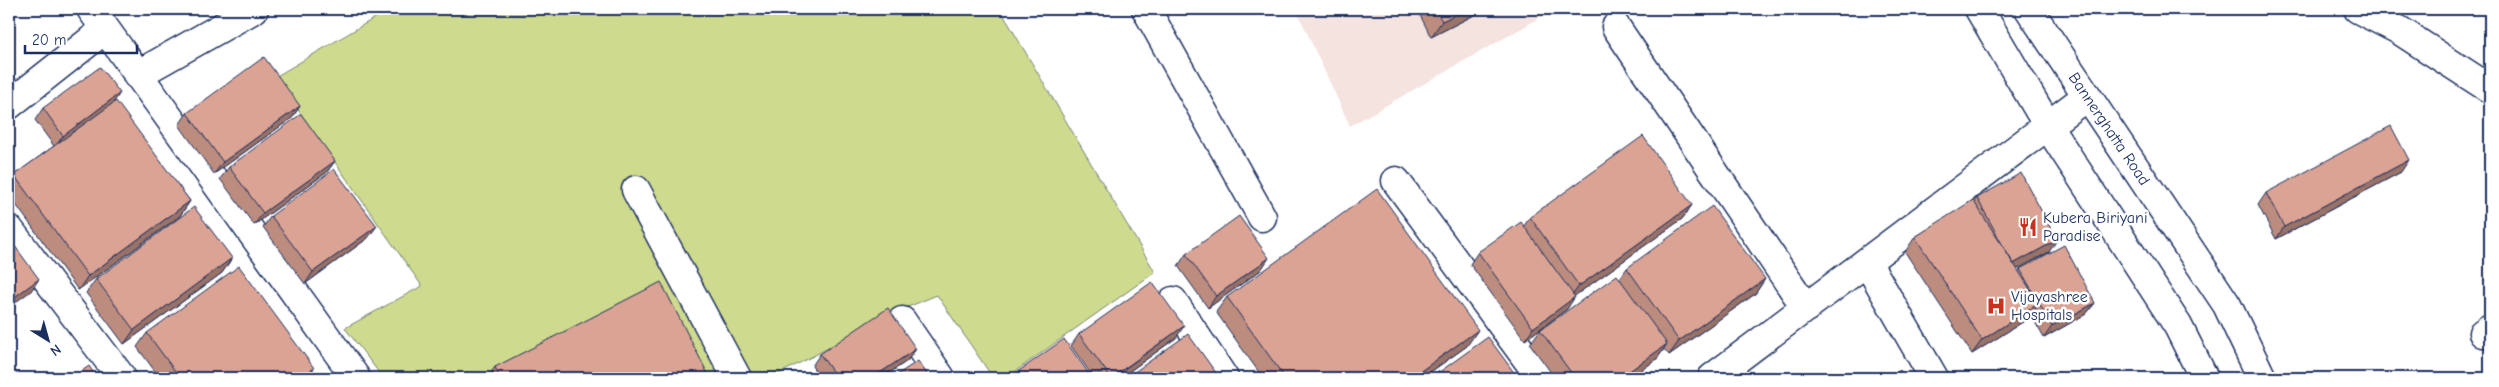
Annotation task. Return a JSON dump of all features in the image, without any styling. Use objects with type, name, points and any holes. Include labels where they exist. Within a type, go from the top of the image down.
[{"type":"street","points":[[137,76],[254,9]]},
{"type":"street","points":[[1146,9],[1262,217]]},
{"type":"street","points":[[1978,9],[2048,126],[2178,326],[2204,378]]},
{"type":"street","name":"Bannerghatta Road","points":[[2029,9],[2227,305],[2262,378]]},
{"type":"street","points":[[2358,9],[2393,20],[2490,89]]},
{"type":"street","points":[[9,105],[98,20],[356,378]]},
{"type":"street","points":[[1616,27],[1806,308]]},
{"type":"street","points":[[1712,378],[2086,96]]},
{"type":"street","points":[[1396,181],[1541,378]]},
{"type":"street","points":[[636,190],[737,378]]},
{"type":"street","points":[[9,230],[122,378]]},
{"type":"street","points":[[1867,262],[1934,378]]},
{"type":"street","points":[[1172,301],[1224,378]]},
{"type":"street","points":[[902,321],[941,378]]},
{"type":"shaded area","points":[[1296,9],[1555,9],[1350,126]]},
{"type":"green space","points":[[390,9],[1000,9],[1155,272],[1006,378],[993,378],[937,295],[903,309],[771,378],[383,378],[345,328],[422,286],[275,77]]},
{"type":"building","points":[[1435,9],[1467,9],[1442,21]]},
{"type":"building","points":[[264,57],[300,106],[223,162],[187,113]]},
{"type":"building","points":[[100,67],[120,93],[63,136],[43,108]]},
{"type":"building","points":[[116,101],[190,201],[88,276],[14,175]]},
{"type":"building","points":[[301,114],[335,161],[263,213],[229,167]]},
{"type":"building","points":[[2391,126],[2409,160],[2284,227],[2266,193]]},
{"type":"building","points":[[1643,136],[1692,205],[1579,286],[1530,217]]},
{"type":"building","points":[[334,169],[377,226],[313,272],[271,216]]},
{"type":"building","points":[[2021,173],[2057,240],[2013,264],[1977,198]]},
{"type":"building","points":[[1377,189],[1478,330],[1411,378],[1285,378],[1227,297]]},
{"type":"building","points":[[1973,200],[2039,303],[1982,340],[1915,237]]},
{"type":"building","points":[[1712,206],[1765,279],[1679,341],[1627,268]]},
{"type":"building","points":[[194,207],[232,258],[134,330],[96,279]]},
{"type":"building","points":[[1239,216],[1269,258],[1216,296],[1186,254]]},
{"type":"building","points":[[1521,222],[1575,297],[1533,328],[1478,252]]},
{"type":"building","points":[[9,238],[39,279],[9,301]]},
{"type":"building","points":[[2064,245],[2095,303],[2052,326],[2020,269]]},
{"type":"building","points":[[239,266],[314,368],[300,378],[180,378],[147,333]]},
{"type":"building","points":[[1617,275],[1667,344],[1620,378],[1575,378],[1540,330]]},
{"type":"building","points":[[661,282],[710,378],[500,378],[495,367]]},
{"type":"building","points":[[1152,282],[1184,326],[1111,378],[1079,334]]},
{"type":"building","points":[[888,308],[916,349],[872,378],[837,378],[820,354]]},
{"type":"building","points":[[1188,334],[1219,377],[1126,378]]},
{"type":"building","points":[[1488,337],[1518,378],[1431,378]]},
{"type":"building","points":[[1064,339],[1092,378],[1009,378]]},
{"type":"building","points":[[918,361],[930,378],[892,378]]},
{"type":"building","points":[[89,366],[97,378],[72,378]]},
{"type":"building","points":[[9,369],[15,378],[9,378]]},
{"type":"building","points":[[1900,370],[1906,378],[1890,378]]},
{"type":"building","points":[[1751,373],[1755,378],[1744,378]]},
{"type":"place","name":"Kubera Biriyani Paradise","points":[[2028,227]]},
{"type":"place","name":"Vijayashree Hospitals","points":[[1996,306]]}]
